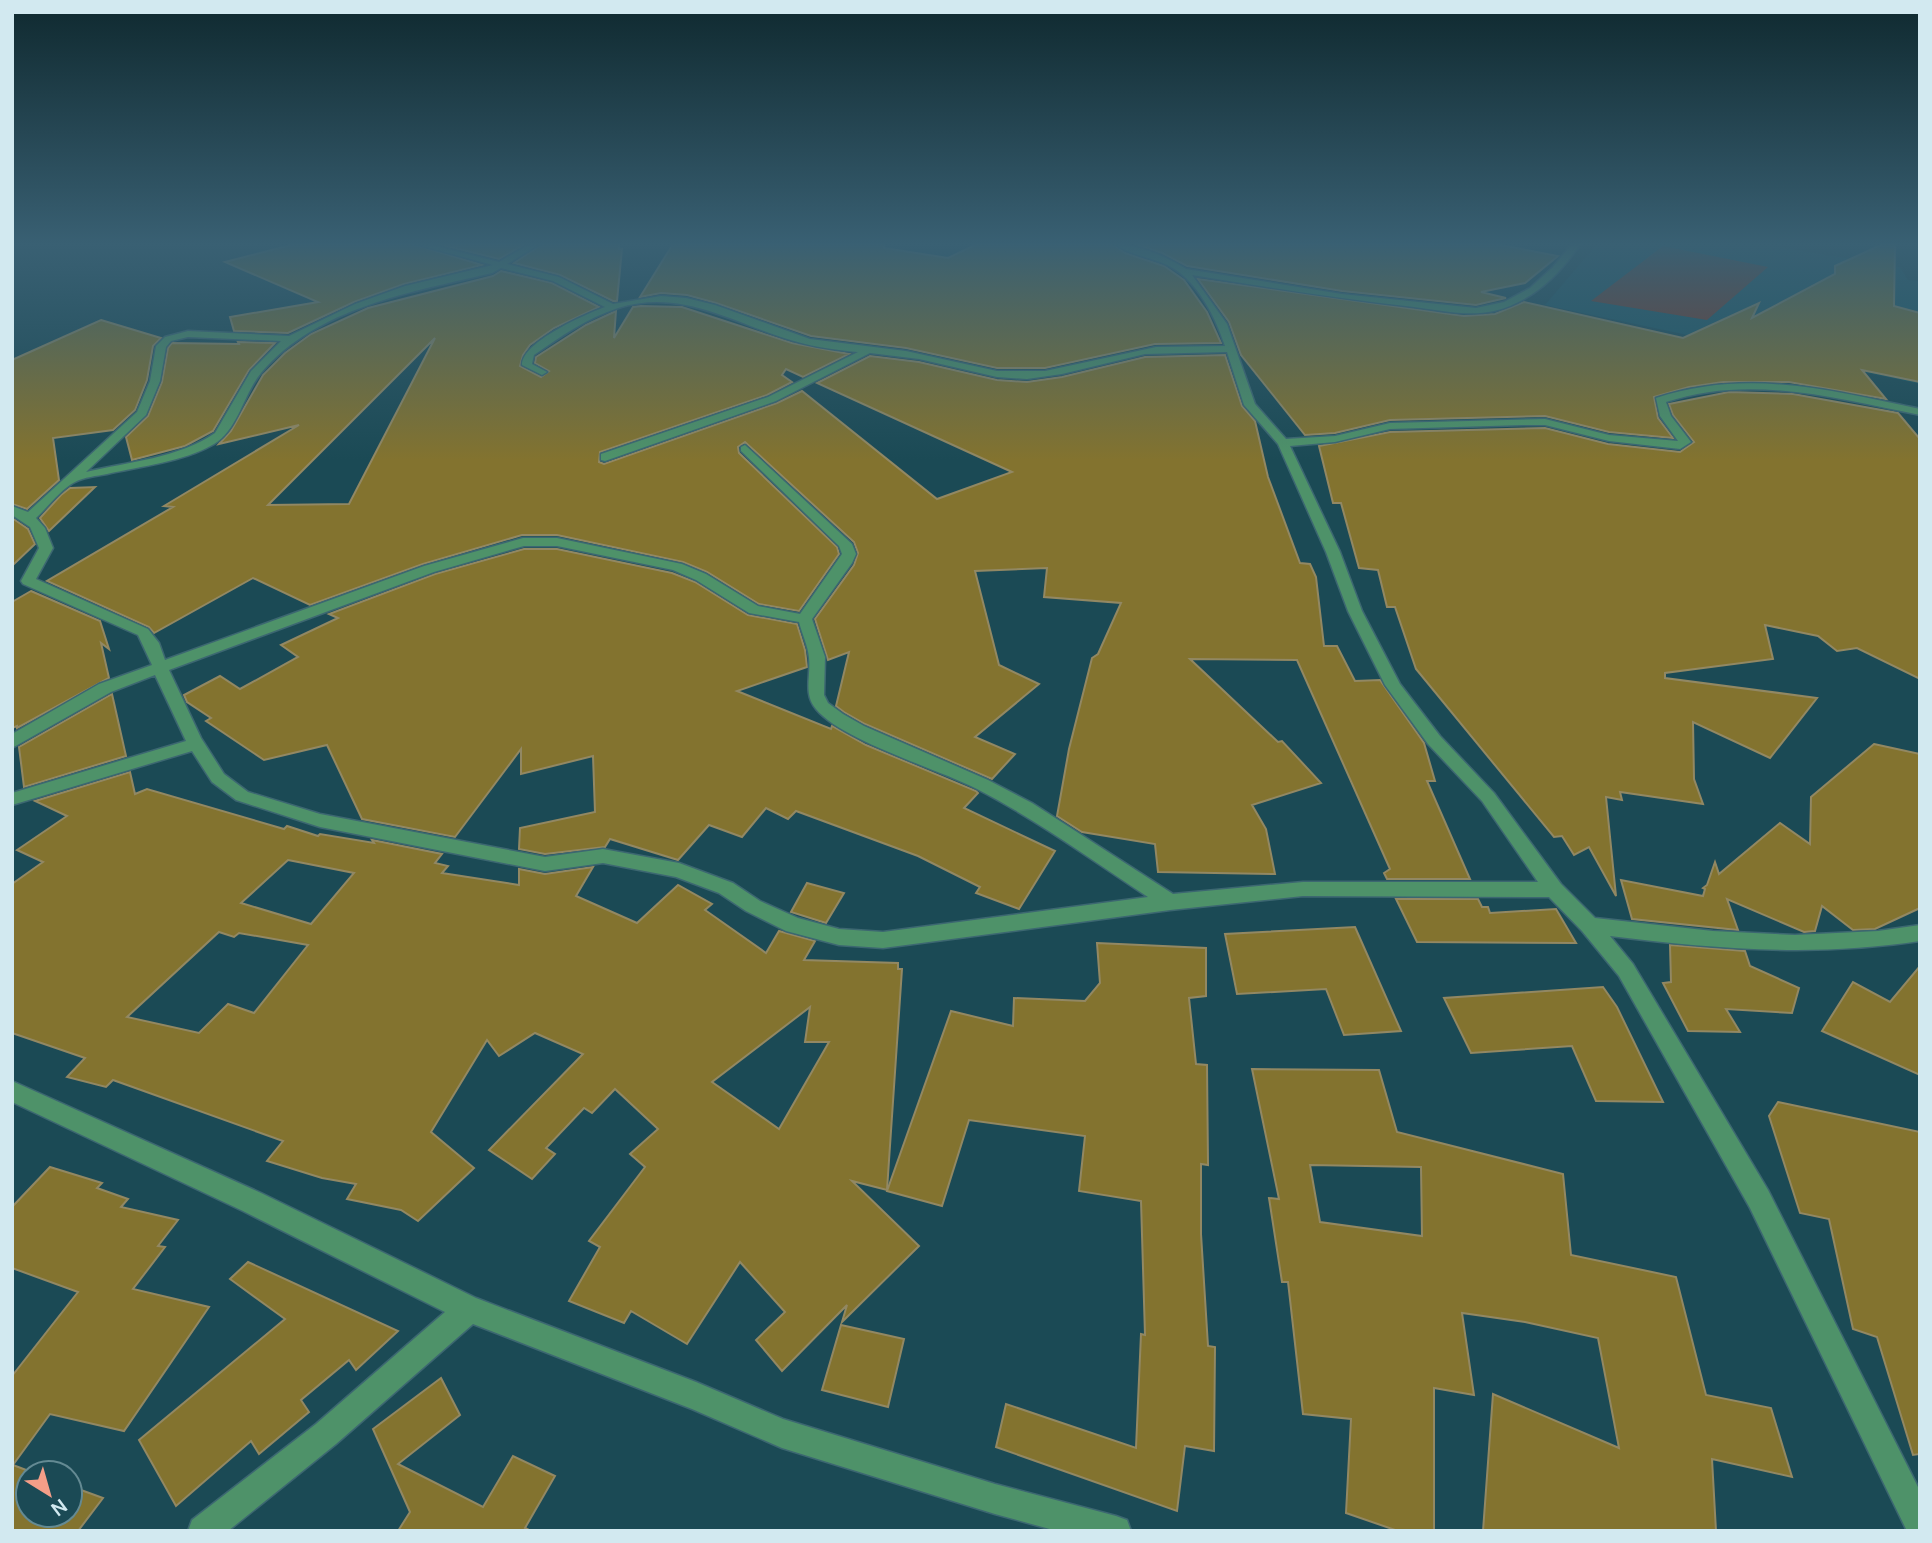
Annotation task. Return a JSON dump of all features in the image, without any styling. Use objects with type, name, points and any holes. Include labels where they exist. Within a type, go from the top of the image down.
[{"type":"street","points":[[74,478],[172,456],[209,442],[219,435],[256,373],[291,339],[338,316]]},
{"type":"street","points":[[542,372],[527,365],[530,353],[586,316]]},
{"type":"street","points":[[734,316],[778,335],[823,346],[904,354],[1012,376],[1065,371],[1145,351],[1230,349]]},
{"type":"street","points":[[1217,316],[1250,405],[1283,443],[1333,551],[1355,611],[1377,650],[1392,685],[1434,740],[1488,797],[1554,889],[1589,925],[1626,970],[1759,1199],[1920,1524]]},
{"type":"street","points":[[291,339],[188,334],[168,339],[161,346],[155,381],[142,413],[74,478],[21,513],[43,535],[46,548],[27,578],[28,581],[142,632],[151,643],[197,744],[218,778],[242,796],[320,820],[545,863],[603,856],[679,870],[726,888],[753,906],[793,925],[839,937],[883,940],[1170,902],[1303,888],[1439,891],[1554,889]]},
{"type":"street","points":[[605,457],[760,406],[834,372],[867,351]]},
{"type":"street","points":[[1283,443],[1335,439],[1390,426],[1545,422],[1609,438],[1680,445],[1685,442],[1665,416],[1660,400],[1683,390],[1716,385],[1811,392],[1920,412]]},
{"type":"street","points":[[745,449],[845,544],[849,554],[845,566],[815,601],[806,619],[817,657],[816,695],[822,706],[858,730],[982,784],[1026,808],[1170,902]]},
{"type":"street","points":[[12,742],[105,688],[429,569],[490,550],[539,541],[557,542],[689,571],[754,610],[806,619]]},
{"type":"street","points":[[12,799],[197,744]]},
{"type":"street","points":[[1589,925],[1727,942],[1800,944],[1920,933]]},
{"type":"street","points":[[12,1091],[252,1202],[469,1309],[696,1396],[782,1433],[995,1499],[1116,1531]]},
{"type":"street","points":[[203,1531],[326,1434],[469,1309]]},
{"type":"shaded area","points":[[1597,316],[1920,316],[1920,384]]},
{"type":"shaded area","points":[[1683,316],[1712,316],[1707,320]]},
{"type":"building","points":[[324,316],[288,333],[234,331],[230,317]]},
{"type":"building","points":[[350,316],[580,316],[554,328],[530,345],[523,355],[520,366],[541,377],[549,371],[535,363],[536,357],[605,316],[616,316],[614,338],[627,316],[710,316],[792,343],[849,354],[803,377],[786,369],[782,375],[792,382],[767,395],[600,452],[599,462],[604,464],[777,403],[802,391],[937,499],[1012,472],[817,383],[870,356],[919,362],[997,380],[1027,382],[1062,377],[1145,357],[1225,355],[1242,406],[1255,421],[1268,477],[1300,563],[1310,564],[1316,577],[1324,646],[1337,646],[1355,681],[1380,680],[1424,743],[1435,781],[1427,781],[1470,879],[1387,879],[1384,873],[1390,869],[1297,660],[1190,659],[1278,742],[1282,741],[1321,783],[1252,805],[1266,829],[1275,874],[1158,872],[1155,844],[1082,832],[1057,816],[1069,749],[1092,658],[1098,654],[1121,603],[1044,597],[1047,568],[975,571],[999,665],[1039,684],[975,737],[1015,754],[992,779],[865,724],[844,712],[836,706],[849,652],[828,660],[815,619],[854,565],[858,553],[854,542],[745,442],[738,447],[739,453],[837,547],[839,554],[799,611],[759,604],[707,572],[683,562],[557,535],[522,535],[423,564],[310,605],[253,578],[154,633],[149,627],[47,581],[173,507],[164,506],[299,425],[219,444],[231,431],[263,375],[285,353],[311,334]],"holes":[[[435,338],[349,504],[268,505]]]},
{"type":"building","points":[[753,316],[1209,316],[1221,343],[1155,344],[1045,368],[997,368],[906,348],[811,336]]},
{"type":"building","points":[[1225,316],[1586,316],[1683,338],[1731,316],[1753,316],[1752,318],[1920,316],[1920,382],[1862,370],[1886,399],[1789,382],[1723,382],[1689,387],[1654,397],[1658,418],[1673,438],[1609,432],[1545,416],[1390,420],[1335,433],[1305,435],[1241,355]]},
{"type":"building","points":[[101,320],[161,338],[153,346],[147,380],[135,410],[113,430],[53,438],[59,480],[27,509],[12,504],[12,360]]},
{"type":"building","points":[[238,342],[275,343],[249,370],[213,431],[185,446],[132,460],[126,437],[148,416],[162,382],[168,348],[172,343],[239,344]]},
{"type":"building","points":[[1729,392],[1793,394],[1898,413],[1920,439],[1920,679],[1857,648],[1837,651],[1818,636],[1765,625],[1773,659],[1665,673],[1665,678],[1817,698],[1770,758],[1693,722],[1694,779],[1703,804],[1620,792],[1622,800],[1606,797],[1616,896],[1589,847],[1574,855],[1562,836],[1554,837],[1416,669],[1395,607],[1387,607],[1378,570],[1359,568],[1341,503],[1333,503],[1319,446],[1390,432],[1545,428],[1608,444],[1680,452],[1694,442],[1673,415],[1669,404]]},
{"type":"building","points":[[95,487],[49,531],[40,518],[61,495],[70,488]]},
{"type":"building","points":[[12,518],[28,529],[35,544],[12,566]]},
{"type":"building","points":[[524,549],[557,549],[672,573],[695,582],[748,615],[797,624],[807,667],[737,691],[831,729],[832,726],[866,745],[976,791],[978,793],[964,808],[1055,851],[1019,909],[976,893],[980,887],[918,856],[796,811],[788,819],[766,808],[742,837],[709,825],[678,860],[610,839],[605,847],[545,854],[519,849],[520,828],[595,812],[593,756],[521,774],[521,749],[455,837],[362,819],[327,745],[264,760],[206,721],[211,718],[187,702],[184,695],[220,676],[240,689],[298,657],[281,645],[338,618],[329,614],[435,574]]},
{"type":"building","points":[[31,591],[100,621],[109,649],[101,643],[109,678],[17,728],[12,728],[12,602]]},
{"type":"building","points":[[112,694],[126,756],[24,787],[19,747]]},
{"type":"building","points":[[1874,744],[1920,754],[1920,908],[1875,929],[1853,930],[1822,906],[1815,931],[1804,932],[1727,899],[1738,930],[1632,919],[1621,880],[1703,896],[1703,888],[1707,885],[1715,862],[1719,874],[1780,823],[1810,844],[1811,797]]},
{"type":"building","points":[[130,772],[135,794],[147,789],[284,829],[287,826],[318,836],[320,834],[374,843],[372,840],[442,854],[435,863],[448,866],[442,873],[519,885],[519,869],[545,874],[593,867],[576,896],[637,923],[678,885],[712,904],[705,910],[766,953],[779,931],[815,941],[804,960],[898,963],[898,969],[902,969],[887,1190],[852,1181],[919,1246],[842,1322],[847,1305],[782,1371],[756,1340],[785,1312],[740,1262],[687,1344],[631,1311],[624,1323],[569,1301],[600,1247],[589,1241],[645,1167],[630,1154],[658,1129],[615,1089],[592,1113],[584,1108],[546,1148],[555,1154],[532,1179],[489,1150],[583,1054],[535,1033],[499,1056],[487,1040],[431,1132],[474,1168],[418,1221],[401,1210],[347,1199],[356,1184],[322,1178],[267,1161],[283,1141],[113,1080],[106,1087],[67,1077],[85,1058],[12,1033],[12,884],[43,862],[17,850],[67,816],[35,801]],"holes":[[[288,860],[354,873],[311,924],[241,903]],[[219,932],[234,937],[239,933],[308,945],[254,1013],[228,1004],[199,1033],[127,1017]],[[810,1007],[805,1042],[829,1042],[779,1129],[712,1082]]]},
{"type":"building","points":[[807,883],[844,893],[826,923],[791,912]]},
{"type":"building","points":[[1396,899],[1478,899],[1482,907],[1488,907],[1490,913],[1556,909],[1576,943],[1417,942]]},
{"type":"building","points":[[1355,927],[1401,1031],[1344,1035],[1326,989],[1237,994],[1225,934]]},
{"type":"building","points":[[1097,943],[1206,948],[1206,996],[1189,998],[1196,1064],[1207,1065],[1208,1165],[1201,1164],[1201,1234],[1208,1346],[1215,1347],[1214,1451],[1185,1446],[1177,1511],[996,1447],[1006,1404],[1136,1448],[1141,1334],[1145,1335],[1141,1201],[1079,1191],[1085,1136],[969,1120],[942,1206],[887,1191],[951,1011],[1013,1026],[1014,998],[1085,1001],[1100,983]]},
{"type":"building","points":[[1670,945],[1745,951],[1750,966],[1799,988],[1792,1013],[1726,1009],[1740,1032],[1688,1031],[1663,983],[1671,982]]},
{"type":"building","points":[[1920,966],[1920,1075],[1822,1031],[1853,982],[1890,1002]]},
{"type":"building","points":[[1603,987],[1617,1007],[1663,1102],[1596,1101],[1572,1046],[1471,1053],[1444,998]]},
{"type":"building","points":[[1252,1069],[1379,1070],[1397,1132],[1563,1174],[1571,1255],[1676,1277],[1706,1395],[1771,1408],[1792,1477],[1712,1459],[1716,1531],[1483,1531],[1493,1394],[1619,1448],[1598,1338],[1525,1322],[1462,1313],[1474,1395],[1434,1388],[1434,1531],[1398,1531],[1346,1513],[1351,1419],[1303,1414],[1288,1282],[1282,1282],[1269,1198],[1279,1199]],"holes":[[[1310,1165],[1421,1167],[1422,1236],[1320,1222]]]},
{"type":"building","points":[[1778,1102],[1920,1132],[1920,1454],[1913,1455],[1877,1337],[1853,1329],[1829,1219],[1800,1213],[1769,1116]]},
{"type":"building","points":[[50,1167],[102,1183],[97,1188],[128,1199],[121,1207],[178,1220],[158,1246],[165,1247],[133,1289],[209,1307],[124,1431],[50,1414],[17,1459],[14,1459],[14,1529],[80,1529],[78,1531],[12,1531],[12,1376],[78,1292],[12,1268],[12,1207]]},
{"type":"building","points":[[248,1262],[398,1331],[356,1370],[349,1360],[301,1400],[309,1412],[259,1454],[251,1441],[176,1506],[139,1440],[285,1319],[230,1279]]},
{"type":"building","points":[[841,1325],[904,1339],[888,1407],[822,1390]]},
{"type":"building","points":[[441,1378],[460,1415],[398,1464],[483,1507],[513,1456],[555,1476],[525,1528],[531,1531],[398,1531],[410,1512],[373,1429]]},
{"type":"building","points":[[84,1491],[103,1498],[84,1523]]}]
